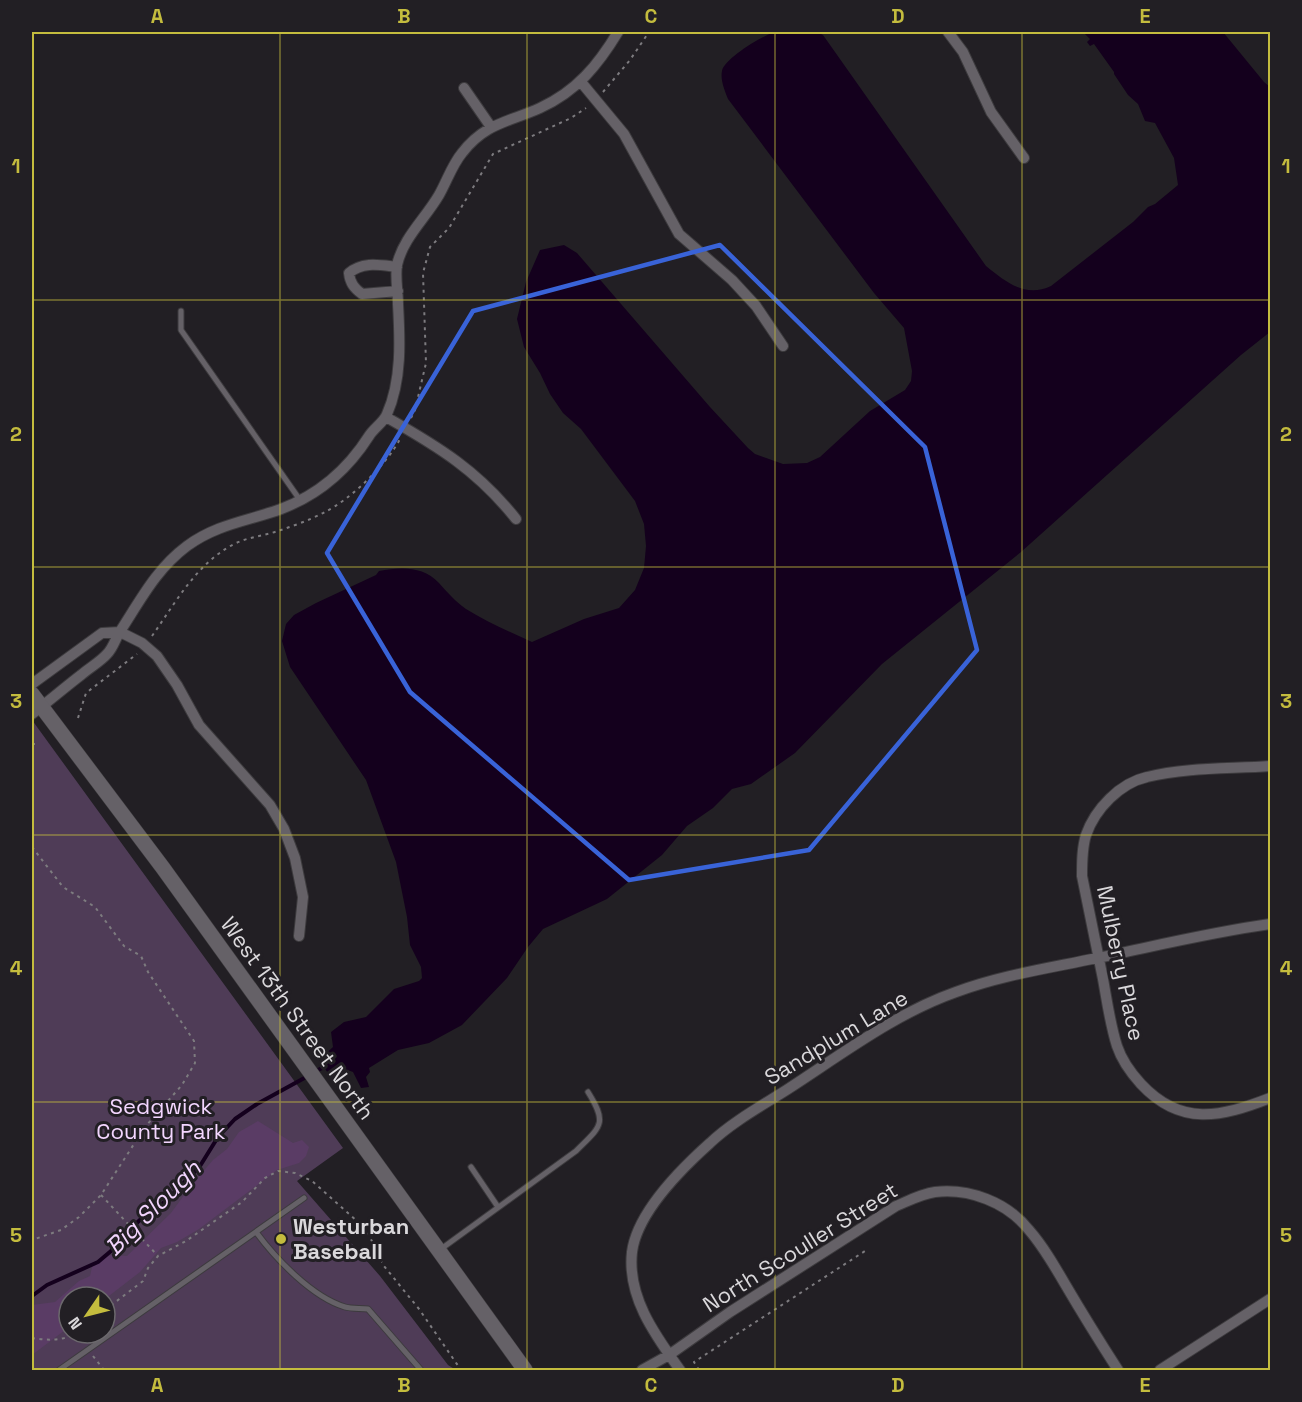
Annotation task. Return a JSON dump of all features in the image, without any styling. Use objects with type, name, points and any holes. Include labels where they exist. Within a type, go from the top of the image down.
[{"type":"street","points":[[36,711],[109,652],[150,582],[169,561],[187,546],[211,531],[233,522],[282,508],[300,500],[325,485],[344,469],[386,417],[395,390],[400,339],[397,267],[403,248],[412,232],[439,194],[462,153],[474,139],[503,120],[539,108],[562,96],[581,82],[603,58],[618,32]]},
{"type":"street","points":[[948,32],[963,52],[991,112],[1024,158]]},
{"type":"street","points":[[581,82],[624,134],[679,234],[732,280],[756,306],[783,346]]},
{"type":"street","points":[[464,88],[491,127]]},
{"type":"street","points":[[397,267],[370,264],[356,267],[349,273],[354,288],[362,294],[398,291]]},
{"type":"street","points":[[386,417],[457,459],[500,498],[516,519]]},
{"type":"street","points":[[32,684],[102,633],[120,632],[145,645],[168,670],[199,725],[270,805],[284,829],[295,858],[303,897],[299,936]]},
{"type":"street","name":"West 13th Street North","points":[[32,694],[36,711],[163,868],[525,1371]]},
{"type":"street","name":"Mulberry Place","points":[[1270,766],[1173,772],[1145,777],[1127,785],[1098,813],[1086,835],[1082,855],[1082,876],[1118,1047],[1128,1070],[1154,1098],[1170,1108],[1194,1114],[1217,1114],[1270,1098]]},
{"type":"street","name":"Sandplum Lane","points":[[680,1371],[640,1307],[634,1291],[632,1252],[636,1234],[659,1198],[711,1142],[869,1036],[955,992],[1000,978],[1270,924]]},
{"type":"street","name":"North Scouller Street","points":[[642,1371],[896,1206],[934,1192],[955,1192],[980,1196],[989,1200],[1006,1209],[1029,1229],[1118,1371]]},
{"type":"street","points":[[1160,1371],[1270,1299]]},
{"type":"lane","points":[[181,311],[182,330],[300,500]]},
{"type":"lane","points":[[438,1251],[576,1151],[590,1137],[600,1122],[600,1112],[588,1092]]},
{"type":"lane","points":[[471,1167],[498,1208]]},
{"type":"lane","points":[[59,1371],[304,1198]]},
{"type":"lane","points":[[256,1232],[269,1249],[315,1291],[345,1307],[368,1309],[421,1371]]},
{"type":"path","points":[[78,718],[86,693],[140,652],[198,571],[234,544],[258,534],[275,532],[326,512],[349,495],[377,469],[398,443],[415,411],[426,363],[423,273],[430,247],[449,228],[494,154],[571,118],[587,108],[616,77],[649,32]]},
{"type":"path","points":[[32,744],[38,744]]},
{"type":"path","points":[[32,847],[63,886],[95,907],[124,946],[141,957],[148,972],[194,1041],[195,1064],[182,1085],[145,1127],[101,1195],[79,1217],[61,1230],[32,1240]]},
{"type":"path","points":[[117,1301],[143,1281],[148,1268],[158,1256],[242,1202],[265,1178],[278,1171],[295,1173],[312,1181],[366,1229],[384,1266],[419,1309],[461,1371]]},
{"type":"path","points":[[101,1195],[158,1256]]},
{"type":"path","points":[[699,1371],[694,1362],[865,1251]]},
{"type":"path","points":[[32,1338],[57,1339]]},
{"type":"path","points":[[88,1350],[104,1371]]},
{"type":"highlighted area","points":[[720,245],[925,447],[977,650],[809,850],[629,880],[410,692],[327,553],[473,311]]},
{"type":"green space","name":"Sedgwick County Park","points":[[32,720],[343,1148],[297,1181],[380,1276],[448,1365],[456,1370],[32,1370]]},
{"type":"shaded area","points":[[775,32],[817,32],[823,35],[986,266],[1008,283],[1033,290],[1051,286],[1178,185],[1174,158],[1155,123],[1145,121],[1138,104],[1128,95],[1094,44],[1090,46],[1087,42],[1090,39],[1083,32],[1223,32],[1270,87],[1270,332],[1241,355],[1021,552],[882,664],[795,753],[751,784],[732,789],[713,808],[687,826],[662,855],[607,899],[543,929],[507,978],[462,1025],[429,1043],[398,1050],[369,1068],[370,1072],[366,1077],[369,1087],[361,1088],[353,1072],[342,1068],[330,1076],[319,1060],[333,1047],[331,1032],[344,1022],[366,1017],[394,989],[419,981],[422,978],[421,967],[410,945],[396,862],[366,780],[290,667],[282,641],[286,624],[294,615],[376,575],[379,571],[411,569],[433,577],[466,609],[532,642],[584,619],[619,608],[635,590],[644,568],[646,546],[644,524],[635,501],[581,429],[563,413],[524,347],[517,319],[526,282],[540,250],[564,245],[577,253],[748,448],[755,454],[783,464],[807,463],[820,457],[870,411],[905,390],[911,381],[912,371],[904,328],[874,293],[728,99],[722,78],[724,66],[745,48]]},
{"type":"shaded area","points":[[258,1121],[293,1143],[302,1140],[309,1147],[306,1156],[299,1163],[277,1170],[199,1229],[161,1248],[140,1272],[117,1290],[117,1285],[74,1285],[90,1276],[93,1263],[111,1255],[127,1256],[171,1213],[193,1183],[213,1160],[227,1149],[239,1132]]},
{"type":"shaded area","points":[[57,1300],[57,1336],[32,1355],[32,1305]]},
{"type":"waterway","name":"Big Slough","points":[[314,1072],[324,1067]]},
{"type":"waterway","name":"Big Slough","points":[[32,1296],[47,1285],[98,1262],[142,1218],[160,1206],[200,1166],[218,1137],[235,1119],[308,1076]]},
{"type":"place","name":"Westurban Baseball","points":[[281,1239]]}]
